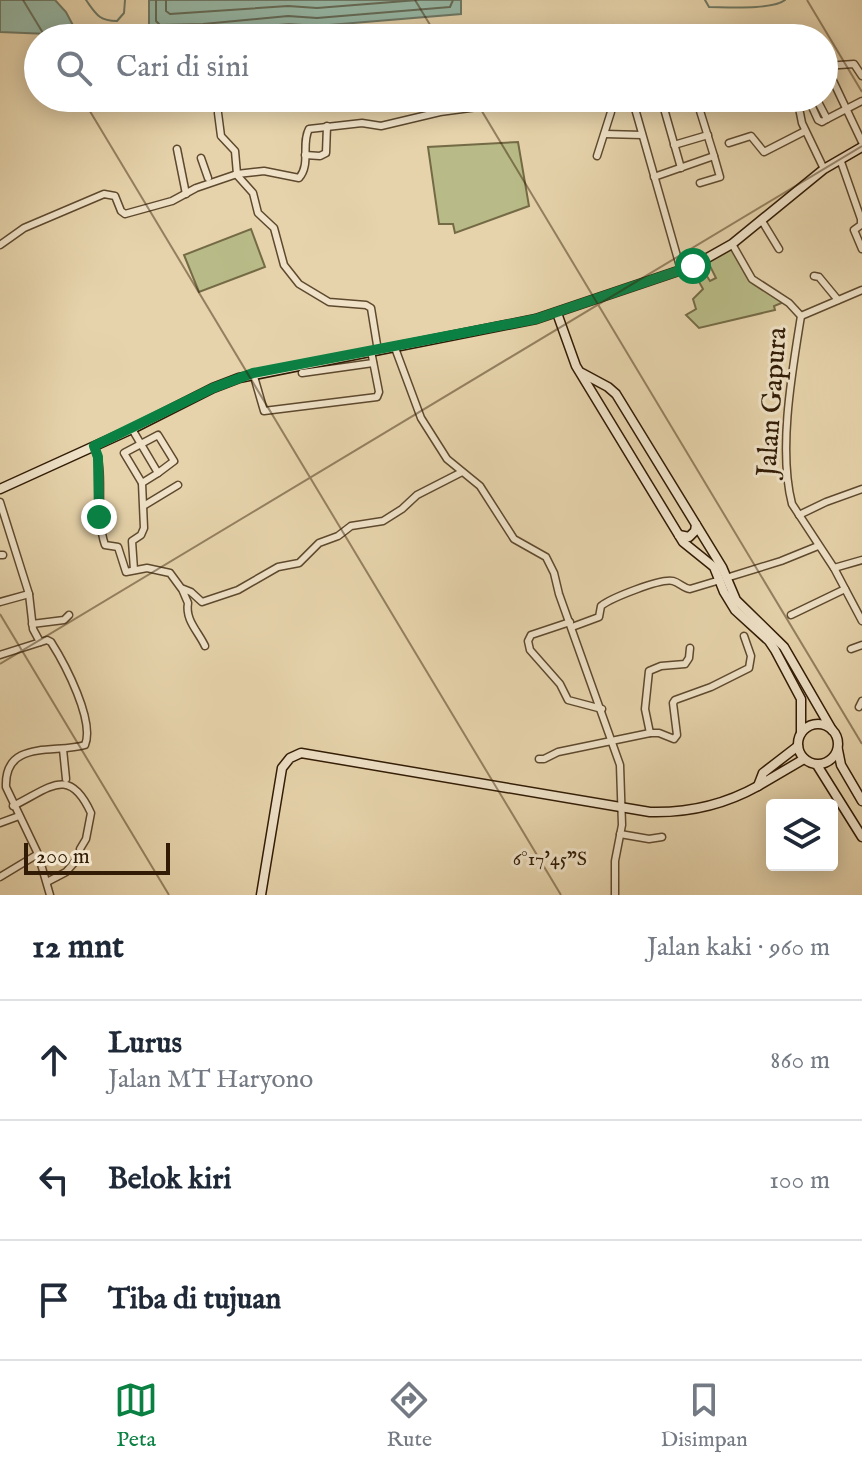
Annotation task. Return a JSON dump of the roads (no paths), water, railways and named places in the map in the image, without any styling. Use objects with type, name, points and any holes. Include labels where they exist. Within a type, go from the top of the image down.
[{"type":"street","points":[[838,66],[859,65],[862,77]]},
{"type":"street","points":[[0,489],[213,388],[253,373],[395,348],[557,313],[703,261],[732,244],[824,169],[862,144],[838,91]]},
{"type":"street","points":[[814,112],[822,122],[862,101]]},
{"type":"street","points":[[0,245],[24,228],[104,194],[115,196],[125,214],[172,201],[211,180],[237,174],[264,171],[298,178],[304,173],[306,130],[362,123],[381,126],[444,112]]},
{"type":"street","points":[[597,156],[611,112]]},
{"type":"street","points":[[636,112],[681,270]]},
{"type":"street","points":[[665,112],[681,168]]},
{"type":"street","points":[[700,183],[720,177],[701,112]]},
{"type":"street","points":[[799,112],[824,169]]},
{"type":"street","points":[[823,112],[827,119]]},
{"type":"street","points":[[218,113],[221,136],[235,151],[237,174],[253,193],[258,213],[274,228],[284,265],[307,292],[329,302],[371,308],[373,363],[379,392],[377,397],[269,412],[261,408],[253,373]]},
{"type":"street","points":[[305,155],[320,156],[326,153],[327,126]]},
{"type":"street","points":[[729,143],[751,136],[764,152],[805,131]]},
{"type":"street","points":[[605,134],[642,135]]},
{"type":"street","points":[[674,145],[708,135]]},
{"type":"street","points":[[177,149],[186,194]]},
{"type":"street","points":[[654,177],[714,156]]},
{"type":"street","points":[[201,158],[211,180]]},
{"type":"street","points":[[840,159],[861,219],[861,225],[844,233]]},
{"type":"street","points":[[762,221],[779,249]]},
{"type":"street","points":[[854,230],[862,249]]},
{"type":"street","name":"Jalan Gapura","points":[[732,244],[752,279],[789,303],[801,316],[786,456],[789,493],[862,621]]},
{"type":"street","points":[[814,276],[819,277],[838,300]]},
{"type":"street","points":[[801,316],[862,290]]},
{"type":"street","points":[[557,313],[576,366],[687,548],[714,567],[735,610],[769,641],[798,690],[803,709],[798,746],[804,759],[817,765],[862,837]]},
{"type":"street","points":[[395,348],[421,418],[447,459],[480,486],[514,539],[542,554],[550,562],[620,765],[620,834],[615,895]]},
{"type":"street","points":[[302,373],[373,363]]},
{"type":"street","points":[[576,366],[616,394],[708,544],[719,580],[784,647],[839,742],[841,765],[862,801]]},
{"type":"street","points":[[132,429],[158,473]]},
{"type":"street","points":[[134,570],[132,541],[143,532],[145,505],[142,483],[124,454],[158,435],[174,460],[142,483]]},
{"type":"street","points":[[94,446],[98,457],[99,517],[104,541],[107,546],[119,549],[124,570],[147,568],[170,573],[188,603],[191,625],[205,646]]},
{"type":"street","points":[[181,588],[202,602],[238,590],[278,567],[299,563],[313,546],[338,536],[351,526],[383,521],[417,495],[462,472]]},
{"type":"street","points":[[145,505],[178,485]]},
{"type":"street","points":[[799,515],[862,489]]},
{"type":"street","points":[[0,502],[29,594],[32,624],[40,642]]},
{"type":"street","points":[[679,535],[692,535],[696,525]]},
{"type":"street","points":[[697,555],[698,545],[708,544]]},
{"type":"street","points":[[602,709],[568,700],[560,684],[530,650],[528,641],[531,635],[599,617],[602,605],[617,596],[662,582],[674,581],[690,589],[781,561],[818,546]]},
{"type":"street","points":[[834,568],[862,560]]},
{"type":"street","points":[[791,615],[845,589]]},
{"type":"street","points":[[0,602],[29,594]]},
{"type":"street","points":[[32,624],[64,620],[69,615]]},
{"type":"street","points":[[539,759],[558,752],[650,733],[674,739],[677,735],[675,700],[749,668],[751,656],[744,636]]},
{"type":"street","points":[[0,655],[47,640],[51,642],[87,722],[88,742],[85,745],[18,755],[5,781],[13,806],[38,854],[50,895]]},
{"type":"street","points":[[851,649],[862,645]]},
{"type":"street","points":[[650,733],[645,709],[649,671],[661,666],[685,664],[690,648]]},
{"type":"street","points":[[801,733],[813,724],[832,730]]},
{"type":"street","points":[[758,786],[769,767],[798,746]]},
{"type":"street","points":[[63,749],[66,779]]},
{"type":"street","points":[[817,765],[830,761],[838,750]]},
{"type":"street","points":[[261,895],[282,768],[290,758],[301,753],[650,812],[699,809],[735,798],[804,759]]},
{"type":"street","points":[[13,806],[57,785],[68,784],[78,792],[91,813],[81,855],[66,872],[47,882]]},
{"type":"street","points":[[0,823],[19,816]]},
{"type":"street","points":[[620,834],[649,839],[662,837]]},
{"type":"street","points":[[0,877],[38,854]]},
{"type":"water","points":[[0,0],[55,0],[72,24],[24,24],[24,33],[0,32]]},
{"type":"water","points":[[149,0],[461,0],[461,14],[341,24],[149,24]]},
{"type":"waterway","points":[[86,0],[98,16],[117,21],[124,13],[125,0]]},
{"type":"waterway","points":[[705,0],[709,7],[760,7],[785,0]]}]
